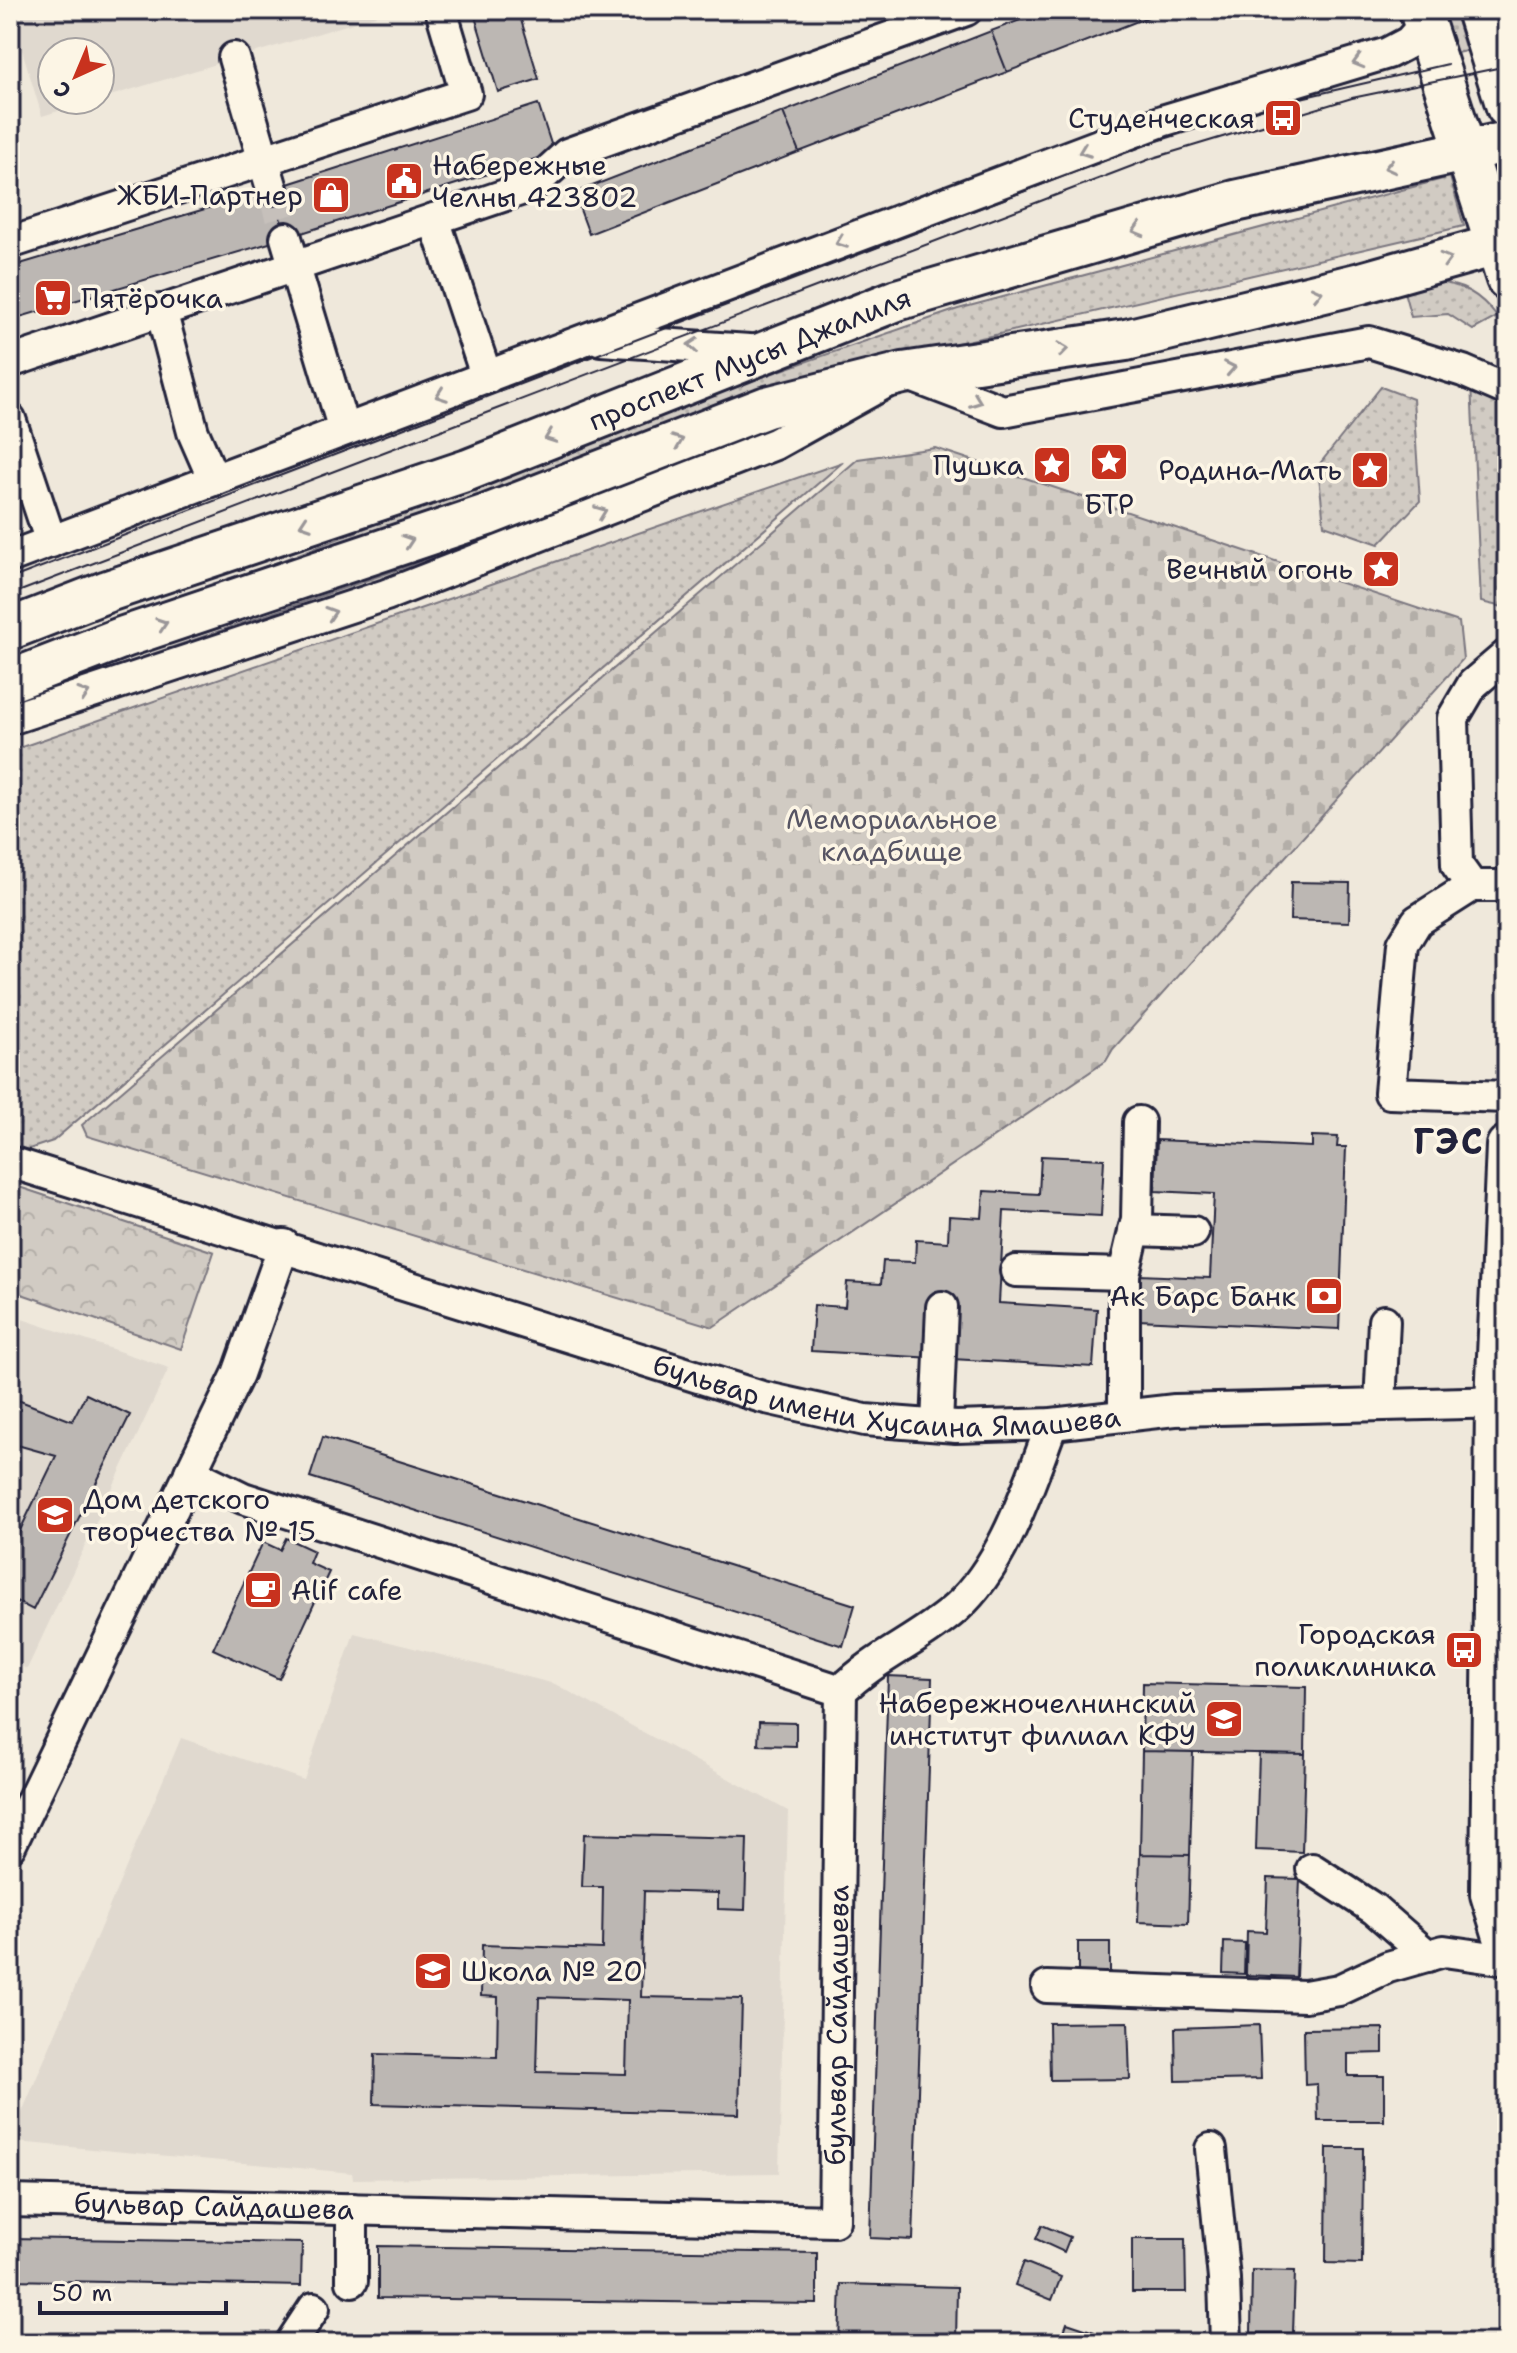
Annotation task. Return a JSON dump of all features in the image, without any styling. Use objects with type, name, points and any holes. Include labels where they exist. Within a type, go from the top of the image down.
[{"type":"main road","points":[[1422,17],[1503,255]]},
{"type":"main road","points":[[1489,24],[1507,107]]},
{"type":"main road","name":"проспект Мусы Джалиля","points":[[10,629],[108,591],[468,470],[897,300],[1191,214],[1507,142]]},
{"type":"main road","name":"проспект Мусы Джалиля","points":[[10,681],[124,637],[487,515],[767,407],[903,373],[1126,340],[1372,280],[1503,255]]},
{"type":"main road","points":[[1507,1146],[1491,1894],[1507,1946]]},
{"type":"street","points":[[10,243],[268,175],[466,94],[441,10]]},
{"type":"street","points":[[10,362],[161,310],[290,251],[434,219],[532,186],[567,154],[966,10]]},
{"type":"street","points":[[10,557],[1162,121],[1388,53],[1409,42],[1422,17]]},
{"type":"street","points":[[234,58],[268,175]]},
{"type":"street","points":[[434,219],[487,378]]},
{"type":"street","points":[[290,251],[344,430]]},
{"type":"street","points":[[161,310],[193,432],[214,480]]},
{"type":"street","points":[[580,341],[632,340],[770,351]]},
{"type":"street","points":[[10,719],[386,595],[732,461],[775,444],[903,373],[1003,411],[1369,342],[1463,371],[1507,390]]},
{"type":"street","points":[[10,419],[51,542]]},
{"type":"street","points":[[1472,886],[1457,865],[1453,718],[1473,684],[1507,655]]},
{"type":"street","points":[[1507,886],[1472,886],[1417,921],[1403,944],[1390,1093],[1507,1097]]},
{"type":"street","points":[[1124,1415],[1124,1274],[1134,1230],[1139,1122]]},
{"type":"street","name":"бульвар имени Хусаина Ямашева","points":[[10,1162],[284,1245],[762,1397],[865,1420],[937,1425],[1052,1424],[1175,1410],[1358,1408],[1501,1402]]},
{"type":"street","points":[[1134,1230],[1193,1232]]},
{"type":"street","points":[[10,1846],[238,1374],[284,1245]]},
{"type":"street","points":[[1016,1271],[1124,1274]]},
{"type":"street","points":[[937,1425],[942,1307]]},
{"type":"street","points":[[1380,1405],[1384,1321]]},
{"type":"street","points":[[190,1472],[243,1498],[841,1691],[864,1668],[957,1608],[1007,1542],[1052,1424]]},
{"type":"street","name":"бульвар Сайдашева","points":[[10,2201],[834,2221],[841,1691]]},
{"type":"street","points":[[1312,1869],[1374,1909],[1428,1956]]},
{"type":"street","points":[[1047,1987],[1305,1996],[1339,1990],[1388,1967],[1444,1951],[1507,1960]]},
{"type":"street","points":[[1211,2149],[1224,2279],[1226,2343]]},
{"type":"street","points":[[352,2209],[352,2281]]},
{"type":"street","points":[[291,2343],[314,2308]]},
{"type":"shaded area","points":[[10,10],[374,10],[376,16],[116,94],[116,36],[36,36],[36,96]]},
{"type":"shaded area","name":"Дом детского творчества № 15","points":[[10,1315],[169,1368],[27,1669],[10,1661]]},
{"type":"shaded area","name":"Школа № 20","points":[[354,1633],[555,1684],[788,1811],[779,2173],[353,2179],[352,2173],[17,2142],[14,2131],[181,1738],[304,1780]]},
{"type":"green space","points":[[1439,10],[1454,10],[1466,51],[1451,54]]},
{"type":"green space","points":[[1450,177],[1464,226],[995,335],[824,371],[10,665],[727,389],[958,309]]},
{"type":"green space","points":[[1432,282],[1469,291],[1497,317],[1473,330],[1448,314],[1411,317],[1403,288]]},
{"type":"green space","points":[[1471,383],[1507,405],[1507,608],[1481,602]]},
{"type":"green space","points":[[1381,387],[1413,399],[1420,501],[1379,544],[1324,525],[1318,466]]},
{"type":"green space","points":[[760,430],[750,444],[473,551],[10,713],[10,703],[466,546]]},
{"type":"green space","name":"Мемориальное кладбище","points":[[935,448],[1459,622],[1463,659],[1113,1049],[1106,1061],[713,1327],[87,1136],[82,1125],[858,459]]},
{"type":"green space","points":[[843,462],[53,1141],[14,1154],[10,1141],[10,751]]},
{"type":"green space","points":[[10,1184],[214,1252],[181,1349],[10,1290]]},
{"type":"building","points":[[473,10],[518,10],[539,79],[498,92]]},
{"type":"building","points":[[1047,10],[1166,10],[1007,72],[991,31]]},
{"type":"building","points":[[991,31],[1007,72],[799,152],[783,112]]},
{"type":"building","points":[[538,104],[554,153],[286,238],[272,189]]},
{"type":"building","points":[[783,112],[799,152],[589,234],[574,193]]},
{"type":"building","points":[[272,189],[286,238],[10,320],[10,267]]},
{"type":"building","points":[[1291,882],[1350,883],[1349,922],[1290,920]]},
{"type":"building","points":[[1312,1136],[1338,1137],[1337,1147],[1346,1147],[1339,1329],[1138,1320],[1140,1275],[1210,1278],[1214,1194],[1155,1191],[1157,1140],[1312,1147]]},
{"type":"building","points":[[1041,1156],[1104,1159],[1101,1216],[1004,1211],[999,1303],[1097,1309],[1093,1367],[811,1351],[814,1305],[845,1307],[847,1282],[881,1284],[883,1261],[915,1262],[916,1240],[948,1242],[949,1216],[982,1218],[984,1191],[1039,1194]]},
{"type":"building","points":[[86,1394],[130,1415],[33,1610],[10,1598],[10,1551],[56,1456],[10,1443],[10,1397],[72,1421]]},
{"type":"building","points":[[323,1437],[855,1605],[843,1646],[310,1477]]},
{"type":"building","points":[[286,1538],[314,1551],[309,1563],[329,1572],[279,1679],[213,1649],[263,1542],[280,1550]]},
{"type":"building","points":[[888,1676],[932,1678],[913,2240],[870,2238]]},
{"type":"building","name":"Набережночелнинский институт филиал КФУ","points":[[1143,1683],[1306,1687],[1305,1754],[1142,1751]]},
{"type":"building","points":[[759,1722],[796,1723],[796,1746],[758,1745]]},
{"type":"building","points":[[1142,1751],[1193,1752],[1190,1855],[1140,1854]]},
{"type":"building","points":[[1259,1753],[1305,1754],[1302,1852],[1256,1850]]},
{"type":"building","points":[[584,1834],[747,1838],[745,1910],[718,1909],[718,1893],[644,1891],[641,1997],[742,1999],[739,2114],[374,2104],[375,2054],[497,2057],[498,1997],[481,1996],[482,1945],[602,1949],[603,1887],[582,1887]],"holes":[[[539,1997],[628,2000],[626,2074],[537,2072]]]},
{"type":"building","points":[[1140,1854],[1190,1855],[1188,1924],[1138,1922]]},
{"type":"building","points":[[1268,1878],[1300,1879],[1296,1977],[1246,1975],[1247,1931],[1266,1932]]},
{"type":"building","points":[[1078,1942],[1110,1942],[1110,1972],[1078,1972]]},
{"type":"building","points":[[1224,1942],[1245,1943],[1244,1974],[1223,1973]]},
{"type":"building","points":[[1128,2022],[1130,2079],[1050,2080],[1049,2023]]},
{"type":"building","points":[[1259,2025],[1261,2079],[1176,2081],[1175,2028]]},
{"type":"building","points":[[1383,2028],[1383,2053],[1348,2054],[1348,2076],[1384,2076],[1384,2121],[1318,2121],[1317,2084],[1305,2085],[1304,2029]]},
{"type":"building","points":[[1327,2148],[1363,2148],[1362,2264],[1326,2263]]},
{"type":"building","points":[[1042,2225],[1070,2237],[1064,2252],[1036,2239]]},
{"type":"building","points":[[10,2238],[302,2243],[301,2286],[10,2280]]},
{"type":"building","points":[[1132,2239],[1185,2239],[1186,2292],[1132,2292]]},
{"type":"building","points":[[378,2246],[817,2253],[817,2304],[378,2298]]},
{"type":"building","points":[[1024,2262],[1061,2277],[1052,2300],[1015,2285]]},
{"type":"building","points":[[1252,2270],[1295,2271],[1293,2333],[1251,2333]]},
{"type":"building","points":[[841,2284],[957,2287],[956,2343],[839,2343]]},
{"type":"building","points":[[1067,2323],[1094,2332],[1091,2343],[1060,2343]]},
{"type":"building","points":[[372,2336],[403,2343],[370,2343]]},
{"type":"tunnel","points":[[272,189],[286,238]]},
{"type":"tram line","points":[[10,579],[1148,144],[1279,103],[1448,64]]},
{"type":"tram line","points":[[10,595],[1153,158],[1352,98],[1507,66]]},
{"type":"place","name":"Студенческая","points":[[1283,118]]},
{"type":"place","name":"Набережные Челны 423802","points":[[404,181]]},
{"type":"place","name":"ЖБИ-Партнер","points":[[331,195]]},
{"type":"place","name":"Пятёрочка","points":[[53,298]]},
{"type":"place","name":"БТР","points":[[1109,462]]},
{"type":"place","name":"Пушка","points":[[1052,465]]},
{"type":"place","name":"Родина-Мать","points":[[1370,470]]},
{"type":"place","name":"Вечный огонь","points":[[1381,569]]},
{"type":"place","name":"Ак Барс Банк","points":[[1324,1296]]},
{"type":"place","name":"Дом детского творчества № 15","points":[[55,1515]]},
{"type":"place","name":"Alif cafe","points":[[263,1590]]},
{"type":"place","name":"Городская поликлиника","points":[[1464,1650]]},
{"type":"place","name":"Набережночелнинский институт филиал КФУ","points":[[1224,1719]]},
{"type":"place","name":"Школа № 20","points":[[433,1971]]},
{"type":"district","name":"ГЭС","points":[[1449,1141]]}]
